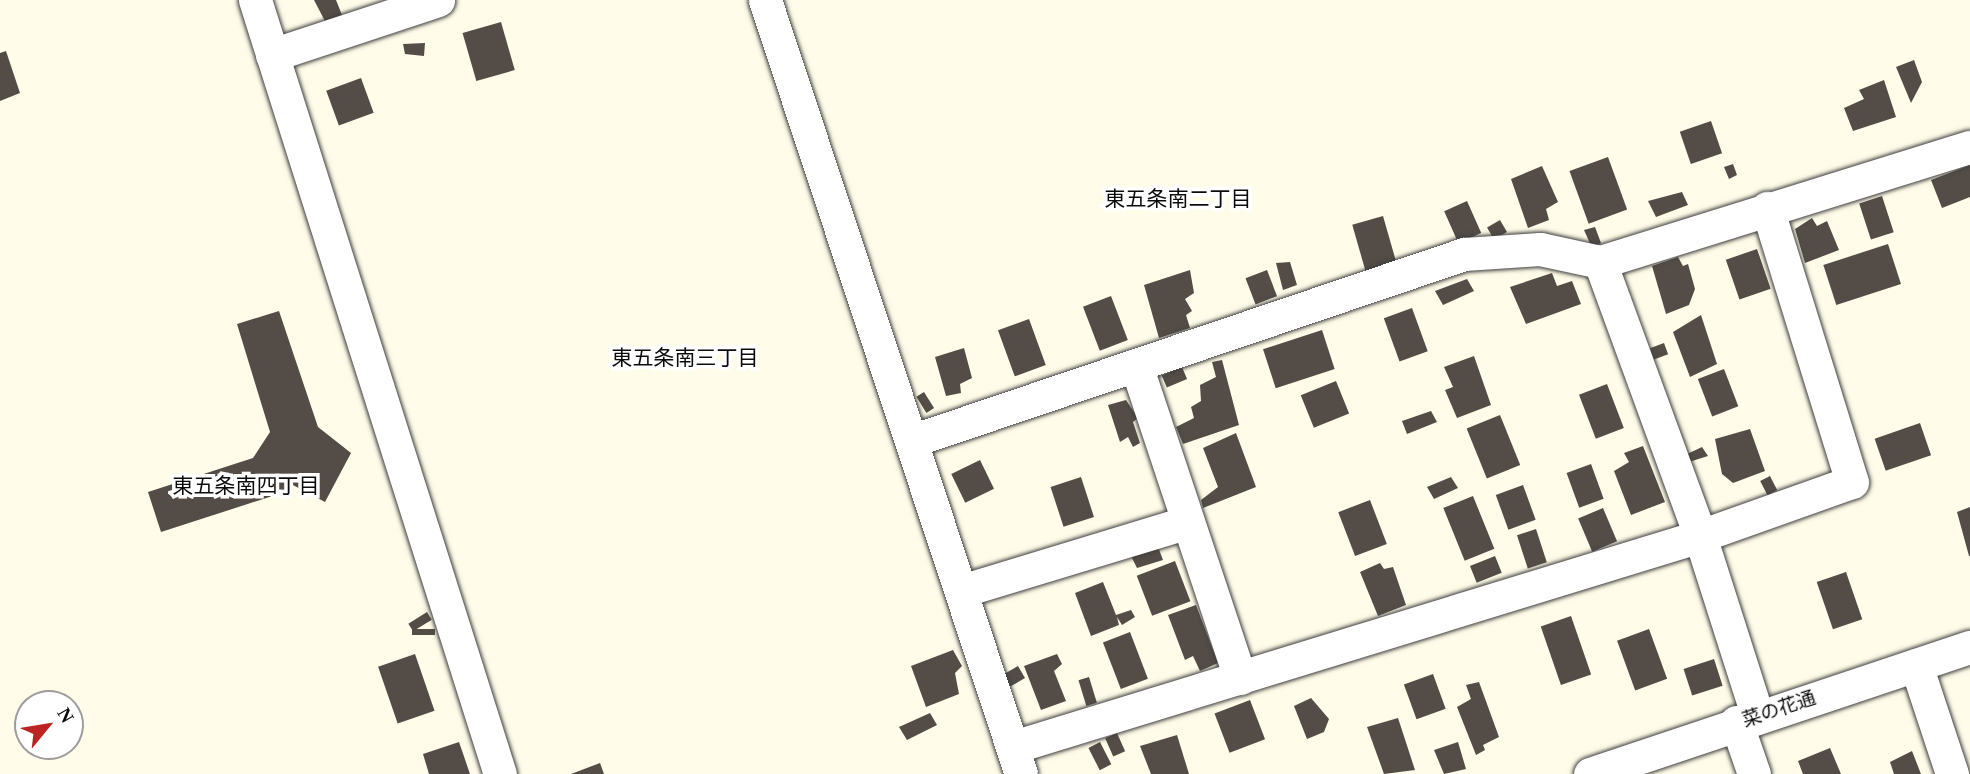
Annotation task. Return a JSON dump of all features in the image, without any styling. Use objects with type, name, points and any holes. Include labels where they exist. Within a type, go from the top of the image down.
[{"type":"street","points":[[254,0],[500,774]]},
{"type":"street","points":[[272,55],[438,0]]},
{"type":"street","points":[[765,0],[1017,761],[1240,678],[1700,536],[1852,482],[1767,208]]},
{"type":"street","points":[[911,441],[1464,254],[1541,249],[1600,262],[1970,147]]},
{"type":"street","points":[[1600,262],[1700,536],[1747,719],[1754,774]]},
{"type":"street","points":[[1136,365],[1240,678]]},
{"type":"street","points":[[961,591],[1188,522]]},
{"type":"street","name":"菜の花通","points":[[1590,774],[1747,719],[1970,647]]},
{"type":"street","points":[[1916,665],[1952,774]]},
{"type":"building","points":[[314,0],[336,0],[344,20],[327,25]]},
{"type":"building","points":[[501,22],[515,70],[476,81],[463,33]]},
{"type":"building","points":[[425,43],[424,56],[405,54],[403,44]]},
{"type":"building","points":[[6,51],[20,93],[0,101],[0,53]]},
{"type":"building","points":[[1914,60],[1922,82],[1911,103],[1896,67]]},
{"type":"building","points":[[361,78],[374,113],[339,125],[326,91]]},
{"type":"building","points":[[1884,80],[1896,117],[1853,131],[1844,108],[1864,99],[1859,90]]},
{"type":"building","points":[[1711,121],[1722,153],[1691,164],[1680,132]]},
{"type":"building","points":[[1608,157],[1627,210],[1589,224],[1569,171]]},
{"type":"building","points":[[1733,164],[1737,175],[1729,179],[1724,167]]},
{"type":"building","points":[[1970,165],[1970,197],[1942,208],[1931,180]]},
{"type":"building","points":[[1542,166],[1558,202],[1546,209],[1549,220],[1528,228],[1511,179]]},
{"type":"building","points":[[1682,192],[1688,205],[1656,217],[1648,201]]},
{"type":"building","points":[[1882,196],[1894,232],[1871,240],[1859,203]]},
{"type":"building","points":[[1467,201],[1481,233],[1458,243],[1444,211]]},
{"type":"building","points":[[1383,216],[1397,265],[1366,274],[1352,225]]},
{"type":"building","points":[[1812,218],[1817,226],[1827,221],[1839,250],[1805,263],[1795,229]]},
{"type":"building","points":[[1500,220],[1507,232],[1494,240],[1487,228]]},
{"type":"building","points":[[1595,227],[1601,243],[1592,248],[1584,230]]},
{"type":"building","points":[[1888,244],[1901,284],[1836,305],[1823,265]]},
{"type":"building","points":[[1757,249],[1771,289],[1739,299],[1726,260]]},
{"type":"building","points":[[1678,257],[1683,266],[1688,264],[1695,289],[1689,305],[1666,314],[1652,266]]},
{"type":"building","points":[[1290,262],[1297,285],[1283,290],[1276,263]]},
{"type":"building","points":[[1190,270],[1194,293],[1185,299],[1192,311],[1186,315],[1190,328],[1159,338],[1144,285]]},
{"type":"building","points":[[1267,270],[1277,296],[1256,304],[1246,278]]},
{"type":"building","points":[[1552,273],[1557,286],[1572,281],[1581,304],[1526,324],[1510,287]]},
{"type":"building","points":[[1467,279],[1474,291],[1443,305],[1435,291]]},
{"type":"building","points":[[1111,296],[1128,340],[1100,351],[1083,307]]},
{"type":"building","points":[[1412,308],[1428,351],[1400,361],[1384,318]]},
{"type":"building","points":[[279,311],[318,427],[351,453],[325,502],[291,484],[288,491],[161,532],[148,492],[253,458],[270,432],[237,324]]},
{"type":"building","points":[[1701,315],[1717,364],[1690,377],[1673,332]]},
{"type":"building","points":[[1029,319],[1046,365],[1015,376],[998,330]]},
{"type":"building","points":[[1322,330],[1335,369],[1276,388],[1263,349]]},
{"type":"building","points":[[1664,343],[1668,354],[1654,359],[1650,348]]},
{"type":"building","points":[[964,348],[972,378],[960,384],[961,393],[946,396],[935,357]]},
{"type":"building","points":[[1474,356],[1491,405],[1457,418],[1445,390],[1453,387],[1444,367]]},
{"type":"building","points":[[1222,360],[1239,425],[1183,444],[1176,427],[1194,418],[1191,407],[1201,401],[1200,385],[1216,377],[1212,362]]},
{"type":"building","points":[[1182,367],[1187,379],[1167,388],[1162,376]]},
{"type":"building","points":[[1724,369],[1738,406],[1712,416],[1698,379]]},
{"type":"building","points":[[1336,381],[1349,413],[1314,428],[1301,395]]},
{"type":"building","points":[[1607,384],[1624,428],[1596,439],[1579,395]]},
{"type":"building","points":[[924,392],[934,408],[926,413],[916,397]]},
{"type":"building","points":[[1126,400],[1138,418],[1133,422],[1140,443],[1133,447],[1128,437],[1120,442],[1108,405]]},
{"type":"building","points":[[1431,411],[1437,422],[1407,434],[1402,421]]},
{"type":"building","points":[[1500,415],[1520,465],[1487,479],[1467,428]]},
{"type":"building","points":[[1920,423],[1931,455],[1886,471],[1875,439]]},
{"type":"building","points":[[1750,429],[1765,471],[1733,483],[1722,474],[1715,439]]},
{"type":"building","points":[[1236,433],[1256,487],[1203,508],[1201,500],[1218,487],[1203,448]]},
{"type":"building","points":[[1643,446],[1665,502],[1631,515],[1614,471],[1629,462],[1624,453]]},
{"type":"building","points":[[1702,447],[1708,456],[1689,462],[1685,455]]},
{"type":"building","points":[[980,460],[994,489],[965,503],[951,474]]},
{"type":"building","points":[[1591,464],[1604,499],[1579,508],[1567,473]]},
{"type":"building","points":[[1770,476],[1777,490],[1767,495],[1760,481]]},
{"type":"building","points":[[1081,477],[1094,517],[1064,527],[1051,487]]},
{"type":"building","points":[[1451,477],[1458,488],[1434,499],[1427,487]]},
{"type":"building","points":[[1523,485],[1536,520],[1508,530],[1496,495]]},
{"type":"building","points":[[1473,496],[1494,549],[1465,561],[1443,508]]},
{"type":"building","points":[[1370,500],[1387,544],[1355,556],[1338,512]]},
{"type":"building","points":[[1970,507],[1970,556],[1969,556],[1957,512]]},
{"type":"building","points":[[1603,508],[1617,541],[1592,552],[1578,519]]},
{"type":"building","points":[[1536,529],[1547,562],[1528,568],[1517,535]]},
{"type":"building","points":[[1157,544],[1163,560],[1137,568],[1130,554]]},
{"type":"building","points":[[1495,556],[1502,573],[1477,583],[1470,566]]},
{"type":"building","points":[[1175,561],[1190,601],[1152,616],[1137,576]]},
{"type":"building","points":[[1380,563],[1384,569],[1393,567],[1406,605],[1378,616],[1360,572]]},
{"type":"building","points":[[1846,572],[1862,619],[1833,629],[1817,582]]},
{"type":"building","points":[[1103,582],[1116,615],[1131,610],[1135,617],[1122,625],[1117,617],[1119,625],[1091,636],[1075,593]]},
{"type":"building","points":[[1196,605],[1218,663],[1200,671],[1193,656],[1185,660],[1168,615]]},
{"type":"building","points":[[427,612],[432,620],[413,631],[408,624]]},
{"type":"building","points":[[1571,616],[1591,675],[1561,685],[1541,626]]},
{"type":"building","points":[[412,629],[435,629],[435,635],[412,635]]},
{"type":"building","points":[[1649,629],[1667,679],[1635,690],[1617,641]]},
{"type":"building","points":[[1130,632],[1148,679],[1121,689],[1103,642]]},
{"type":"building","points":[[953,650],[962,666],[955,673],[959,694],[926,707],[911,666]]},
{"type":"building","points":[[415,654],[435,711],[398,723],[378,667]]},
{"type":"building","points":[[1057,654],[1062,664],[1054,671],[1066,701],[1041,710],[1024,666]]},
{"type":"building","points":[[1714,659],[1723,686],[1692,696],[1684,669]]},
{"type":"building","points":[[1018,666],[1025,678],[1010,687],[1003,674]]},
{"type":"building","points":[[1433,674],[1446,709],[1417,719],[1404,685]]},
{"type":"building","points":[[1089,677],[1097,703],[1086,706],[1078,680]]},
{"type":"building","points":[[1479,682],[1499,737],[1483,745],[1485,750],[1476,755],[1457,707],[1471,699],[1466,685]]},
{"type":"building","points":[[1311,698],[1329,719],[1324,732],[1307,739],[1294,706]]},
{"type":"building","points":[[1250,700],[1265,739],[1230,753],[1215,714]]},
{"type":"building","points":[[930,713],[937,725],[907,740],[899,727]]},
{"type":"building","points":[[1398,718],[1415,770],[1384,774],[1367,727]]},
{"type":"building","points":[[1117,733],[1125,751],[1113,757],[1105,738]]},
{"type":"building","points":[[1177,735],[1189,774],[1151,774],[1140,746]]},
{"type":"building","points":[[459,742],[470,774],[429,774],[423,754]]},
{"type":"building","points":[[1100,742],[1111,764],[1100,770],[1088,748]]},
{"type":"building","points":[[1458,742],[1466,769],[1444,774],[1434,750]]},
{"type":"building","points":[[1830,748],[1841,774],[1803,774],[1798,761]]},
{"type":"building","points":[[1912,751],[1921,774],[1894,774],[1890,762]]},
{"type":"building","points":[[600,763],[604,774],[571,774]]},
{"type":"district","name":"東五条南二丁目","points":[[1178,199]]},
{"type":"district","name":"東五条南三丁目","points":[[685,358]]},
{"type":"district","name":"東五条南四丁目","points":[[246,486]]}]
